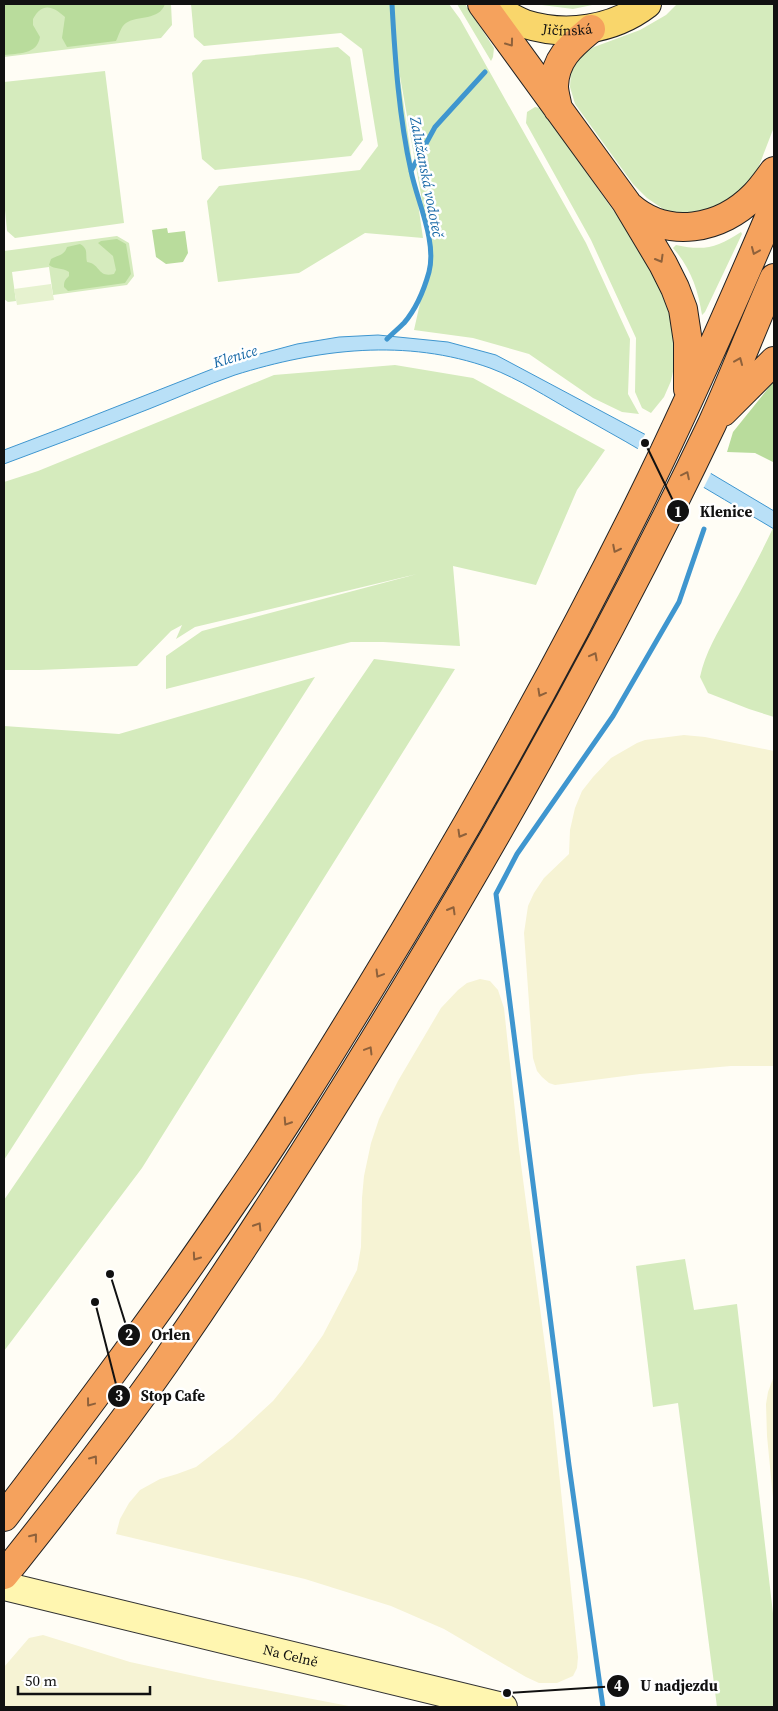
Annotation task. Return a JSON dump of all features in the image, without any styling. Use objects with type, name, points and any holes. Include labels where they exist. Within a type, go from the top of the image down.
[{"type":"highway","points":[[482,4],[626,202],[663,264],[683,309],[689,362],[685,408]]},
{"type":"highway","points":[[558,109],[554,86],[559,61],[591,29]]},
{"type":"highway","points":[[626,202],[643,216],[663,225],[687,227],[711,224],[735,211],[754,196],[774,171]]},
{"type":"highway","points":[[4,1517],[122,1362],[235,1201],[313,1081],[407,928],[495,777],[571,637],[685,408],[774,206]]},
{"type":"highway","points":[[4,1575],[65,1498],[163,1366],[253,1234],[344,1092],[435,940],[521,791],[665,519],[713,422],[774,278]]},
{"type":"highway","points":[[713,422],[774,361]]},
{"type":"main road","name":"Jičínská","points":[[488,4],[518,21],[546,29],[568,31],[591,29],[608,24],[625,17],[646,4]]},
{"type":"street","name":"Na Celně","points":[[4,1586],[503,1707]]},
{"type":"shaded area","points":[[684,735],[705,737],[774,751],[774,1066],[731,1066],[640,1074],[555,1085],[549,1083],[537,1071],[533,1058],[524,933],[528,906],[544,878],[569,854],[570,830],[575,808],[582,791],[593,777],[611,758],[637,743],[645,740]]},
{"type":"shaded area","points":[[480,979],[490,981],[498,990],[504,1008],[519,1149],[550,1384],[578,1657],[577,1668],[573,1676],[557,1683],[539,1683],[526,1677],[444,1629],[391,1606],[305,1579],[116,1534],[120,1519],[129,1503],[140,1490],[160,1479],[196,1467],[232,1439],[273,1401],[323,1335],[357,1270],[361,1247],[364,1176],[371,1143],[379,1119],[398,1081],[441,1008],[467,983]]},
{"type":"shaded area","points":[[774,1376],[774,1508],[766,1404]]},
{"type":"shaded area","points":[[43,1635],[130,1662],[354,1707],[4,1707],[4,1667],[29,1638]]},
{"type":"green space","points":[[4,4],[171,4],[172,25],[161,38],[4,57]]},
{"type":"green space","points":[[4,4],[165,4],[158,13],[124,24],[116,41],[67,47],[62,38],[65,17],[52,8],[44,8],[33,19],[33,25],[40,37],[35,47],[26,52],[4,55]]},
{"type":"green space","points":[[191,4],[449,4],[460,19],[586,243],[630,339],[628,394],[639,414],[622,412],[593,398],[529,354],[473,338],[414,330],[429,263],[429,240],[398,65],[423,238],[365,233],[299,273],[218,282],[207,201],[219,186],[360,170],[378,146],[362,49],[341,33],[204,46],[194,37]]},
{"type":"green space","points":[[457,4],[465,4],[494,48],[491,61]]},
{"type":"green space","points":[[534,4],[597,4],[573,9]]},
{"type":"green space","points":[[677,4],[774,4],[774,127],[757,171],[746,186],[717,208],[679,215],[663,209],[647,198],[633,184],[575,104],[570,87],[571,71],[580,56],[594,47],[640,30],[666,15]]},
{"type":"green space","points":[[338,47],[350,57],[363,140],[351,156],[215,170],[202,159],[192,73],[203,60]]},
{"type":"green space","points":[[105,71],[124,223],[15,238],[7,231],[4,200],[4,82]]},
{"type":"green space","points":[[535,107],[540,108],[545,114],[649,261],[668,297],[676,327],[676,357],[671,381],[664,397],[651,413],[642,408],[635,392],[636,338],[591,240],[526,123],[527,112]]},
{"type":"green space","points":[[167,228],[168,233],[185,231],[188,253],[183,262],[166,264],[156,257],[152,230]]},
{"type":"green space","points":[[741,232],[742,234],[702,315],[692,279],[684,263],[673,248],[676,245],[695,248],[710,247],[725,242]]},
{"type":"green space","points":[[117,236],[129,243],[134,276],[127,285],[53,295],[49,267],[12,272],[16,301],[8,302],[4,299],[4,251]]},
{"type":"green space","points":[[117,239],[126,244],[131,274],[125,283],[68,291],[64,285],[69,272],[49,265],[51,259],[62,254],[67,247],[80,244],[86,250],[87,262],[95,265],[105,274],[114,274],[116,270],[113,256],[98,243]]},
{"type":"green space","points":[[51,284],[54,300],[17,305],[14,289]]},
{"type":"green space","points":[[395,365],[473,378],[605,450],[577,490],[536,585],[453,566],[460,646],[351,642],[166,689],[166,656],[202,631],[417,574],[195,627],[176,639],[182,625],[171,631],[137,666],[4,670],[4,482],[38,471],[274,375]]},
{"type":"green space","points":[[774,381],[774,461],[755,453],[727,452],[733,432]]},
{"type":"green space","points":[[773,528],[774,717],[708,693],[700,677],[712,643]]},
{"type":"green space","points":[[374,659],[455,669],[142,1168],[4,1351],[4,1200]]},
{"type":"green space","points":[[315,677],[4,1160],[4,726],[119,734]]},
{"type":"green space","points":[[685,1259],[694,1310],[737,1304],[774,1622],[774,1707],[717,1707],[678,1403],[653,1407],[636,1266]]},
{"type":"water","points":[[378,335],[448,342],[496,355],[648,436],[774,511],[774,529],[512,377],[490,368],[458,359],[394,350],[330,353],[266,366],[235,375],[4,464],[4,450],[230,362],[297,344],[339,337]]},
{"type":"pier","points":[[646,432],[712,471],[703,489],[637,450]]},
{"type":"waterway","name":"Zalužanská vodoteč","points":[[387,339],[404,323],[416,305],[427,279],[431,260],[428,234],[411,171],[403,130],[392,4]]},
{"type":"waterway","points":[[411,171],[435,127],[485,72]]},
{"type":"waterway","points":[[603,1707],[569,1465],[496,894],[517,854],[613,716],[679,602],[704,529]]},
{"type":"place","name":"Klenice","points":[[645,443]]},
{"type":"place","name":"Orlen","points":[[110,1274]]},
{"type":"place","name":"Stop Cafe","points":[[95,1302]]},
{"type":"place","name":"U nadjezdu","points":[[507,1693]]}]
